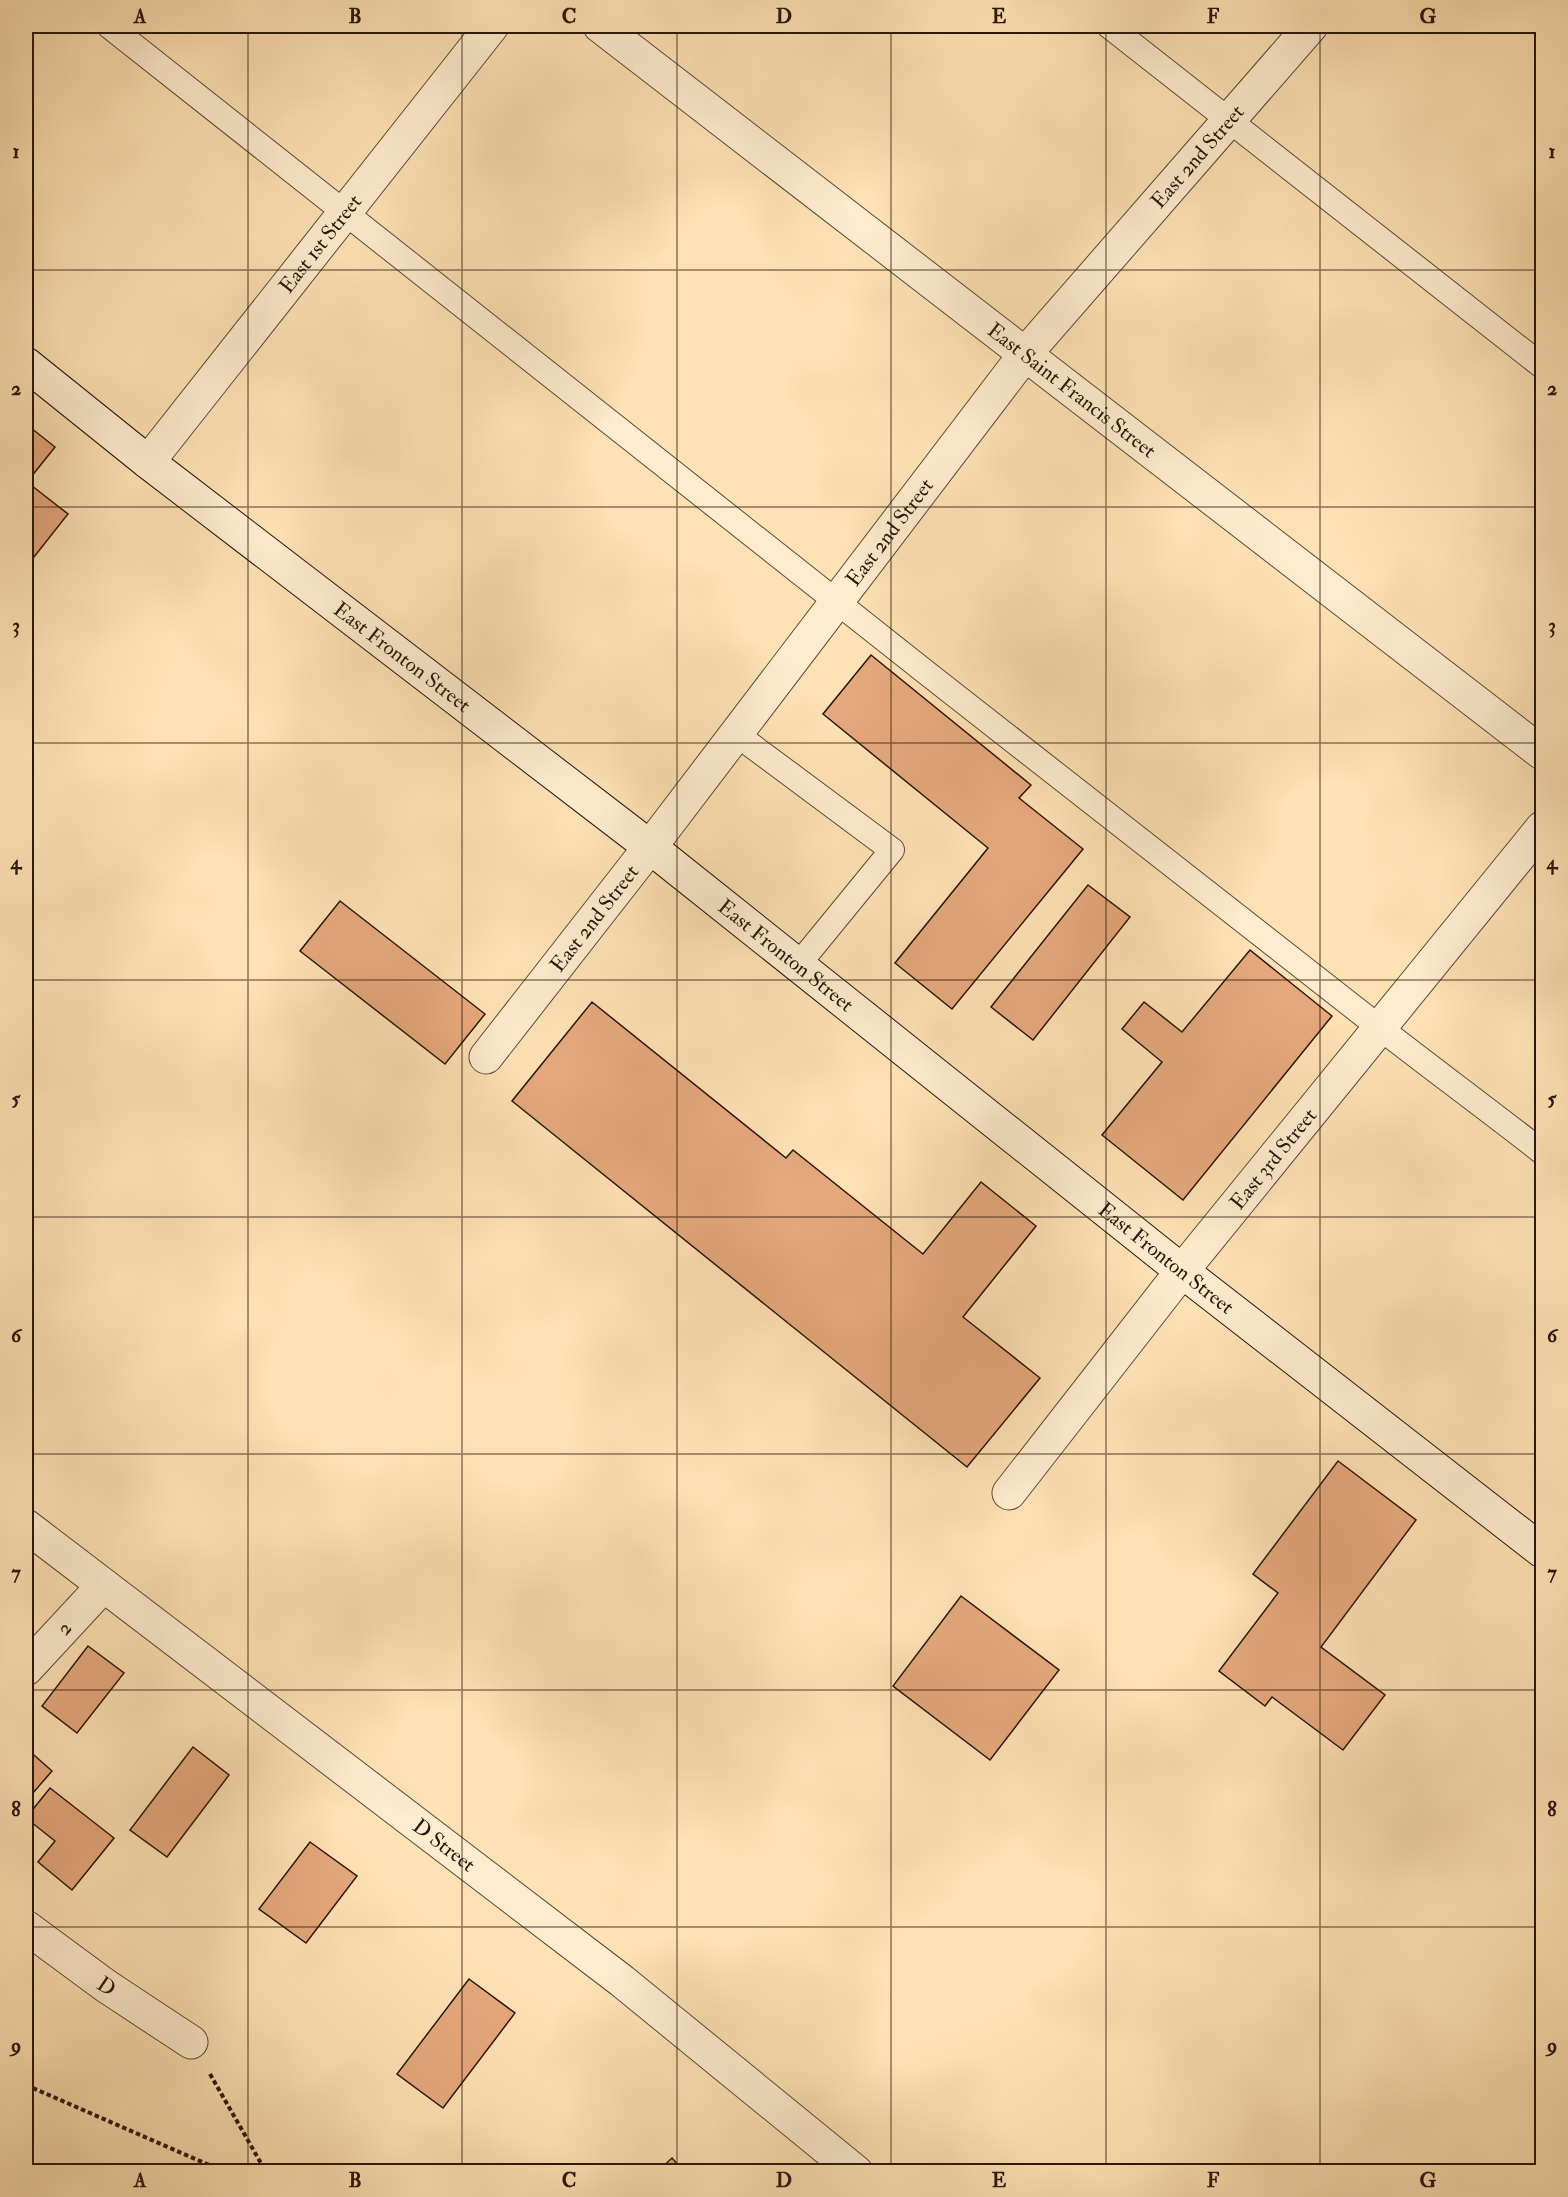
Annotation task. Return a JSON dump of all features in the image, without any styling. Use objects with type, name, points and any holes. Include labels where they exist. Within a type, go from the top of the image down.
[{"type":"street","name":"East 1st Street","points":[[148,462],[492,26]]},
{"type":"street","name":"East Saint Francis Street","points":[[600,26],[1542,753]]},
{"type":"street","name":"East 2nd Street","points":[[486,1057],[650,847],[1026,353],[1311,26]]},
{"type":"street","name":"East Fronton Street","points":[[26,364],[148,462],[650,847],[1182,1271],[1542,1551]]},
{"type":"street","name":"East 3rd Street","points":[[1009,1493],[1182,1271],[1542,828]]},
{"type":"street","name":"D Street","points":[[26,1526],[102,1587],[622,1981],[856,2172]]},
{"type":"street","name":"2","points":[[26,1669],[102,1587]]},
{"type":"street","name":"D","points":[[26,1927],[106,1986],[192,2042]]},
{"type":"lane","points":[[109,26],[344,214],[1380,1028],[1542,1152]]},
{"type":"lane","points":[[1109,26],[1542,366]]},
{"type":"lane","points":[[736,734],[892,850],[798,965]]},
{"type":"path","points":[[192,2042],[266,2172]]},
{"type":"path","points":[[26,2085],[225,2172]]},
{"type":"building","points":[[26,424],[55,447],[27,482],[68,514],[26,567]]},
{"type":"building","points":[[871,655],[1031,785],[1019,798],[1083,849],[952,1009],[895,963],[988,848],[823,714]]},
{"type":"building","points":[[1088,885],[1130,917],[1033,1040],[991,1007]]},
{"type":"building","points":[[340,901],[485,1014],[445,1064],[300,951]]},
{"type":"building","points":[[1250,950],[1332,1016],[1183,1200],[1102,1135],[1162,1062],[1122,1029],[1144,1002],[1182,1032]]},
{"type":"building","points":[[592,1002],[786,1158],[793,1150],[923,1254],[981,1182],[1036,1226],[963,1317],[1040,1378],[967,1467],[512,1101]]},
{"type":"building","points":[[1338,1461],[1416,1520],[1321,1647],[1385,1695],[1343,1750],[1272,1697],[1265,1706],[1219,1671],[1278,1593],[1253,1574]]},
{"type":"building","points":[[961,1596],[1059,1670],[990,1760],[893,1686]]},
{"type":"building","points":[[88,1646],[124,1673],[77,1733],[42,1706]]},
{"type":"building","points":[[193,1747],[229,1775],[167,1857],[130,1830]]},
{"type":"building","points":[[26,1748],[52,1771],[26,1801]]},
{"type":"building","points":[[50,1788],[114,1838],[72,1890],[38,1862],[55,1841],[26,1818]]},
{"type":"building","points":[[310,1842],[357,1876],[306,1943],[259,1909]]},
{"type":"building","points":[[469,1979],[515,2013],[443,2108],[397,2074]]},
{"type":"building","points":[[672,2158],[684,2172],[657,2172]]}]
